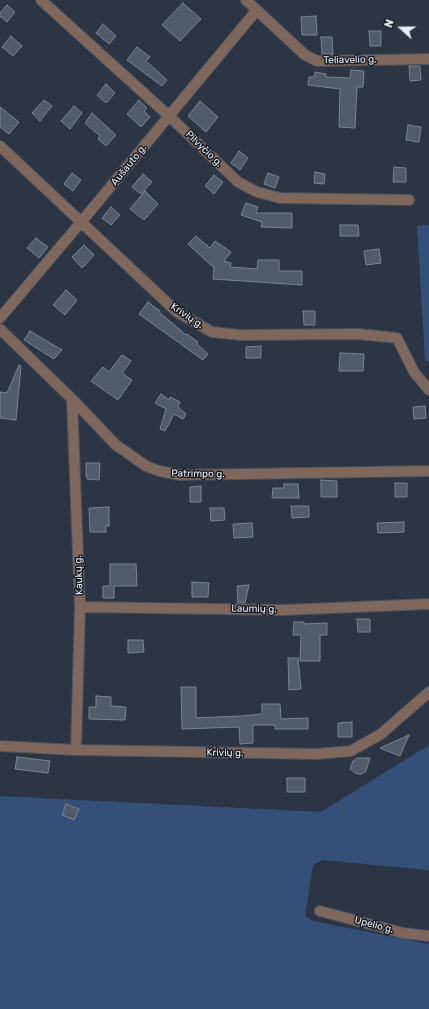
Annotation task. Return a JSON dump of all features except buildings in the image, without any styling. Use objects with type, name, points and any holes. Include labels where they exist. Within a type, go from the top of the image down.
[{"type":"street","name":"Pilvyčio g.","points":[[41,0],[169,116],[238,182],[257,192],[280,198],[409,200]]},
{"type":"street","name":"Teliavelio g.","points":[[246,0],[256,11],[305,55],[317,61],[429,59]]},
{"type":"street","name":"Aušauto g.","points":[[0,318],[256,11]]},
{"type":"street","name":"Krivių g.","points":[[0,146],[82,221],[102,242],[177,312],[212,332],[241,335],[358,334],[397,338],[414,372],[429,390]]},
{"type":"street","name":"Patrimpo g.","points":[[0,329],[116,444],[146,466],[159,471],[180,475],[429,471]]},
{"type":"street","name":"Kaukų g.","points":[[72,399],[80,606],[76,750]]},
{"type":"street","name":"Laumių g.","points":[[80,606],[283,610],[429,604]]},
{"type":"street","name":"Krivių g.","points":[[0,746],[76,750],[317,754],[351,751],[381,734],[429,692]]},
{"type":"street","name":"Upelio g.","points":[[320,911],[404,933],[429,936]]},
{"type":"shaded area","points":[[429,225],[429,361],[425,361],[417,226]]},
{"type":"shaded area","points":[[429,745],[429,870],[323,860],[313,865],[305,916],[313,921],[429,944],[429,1009],[0,1009],[0,796],[321,812]]}]
